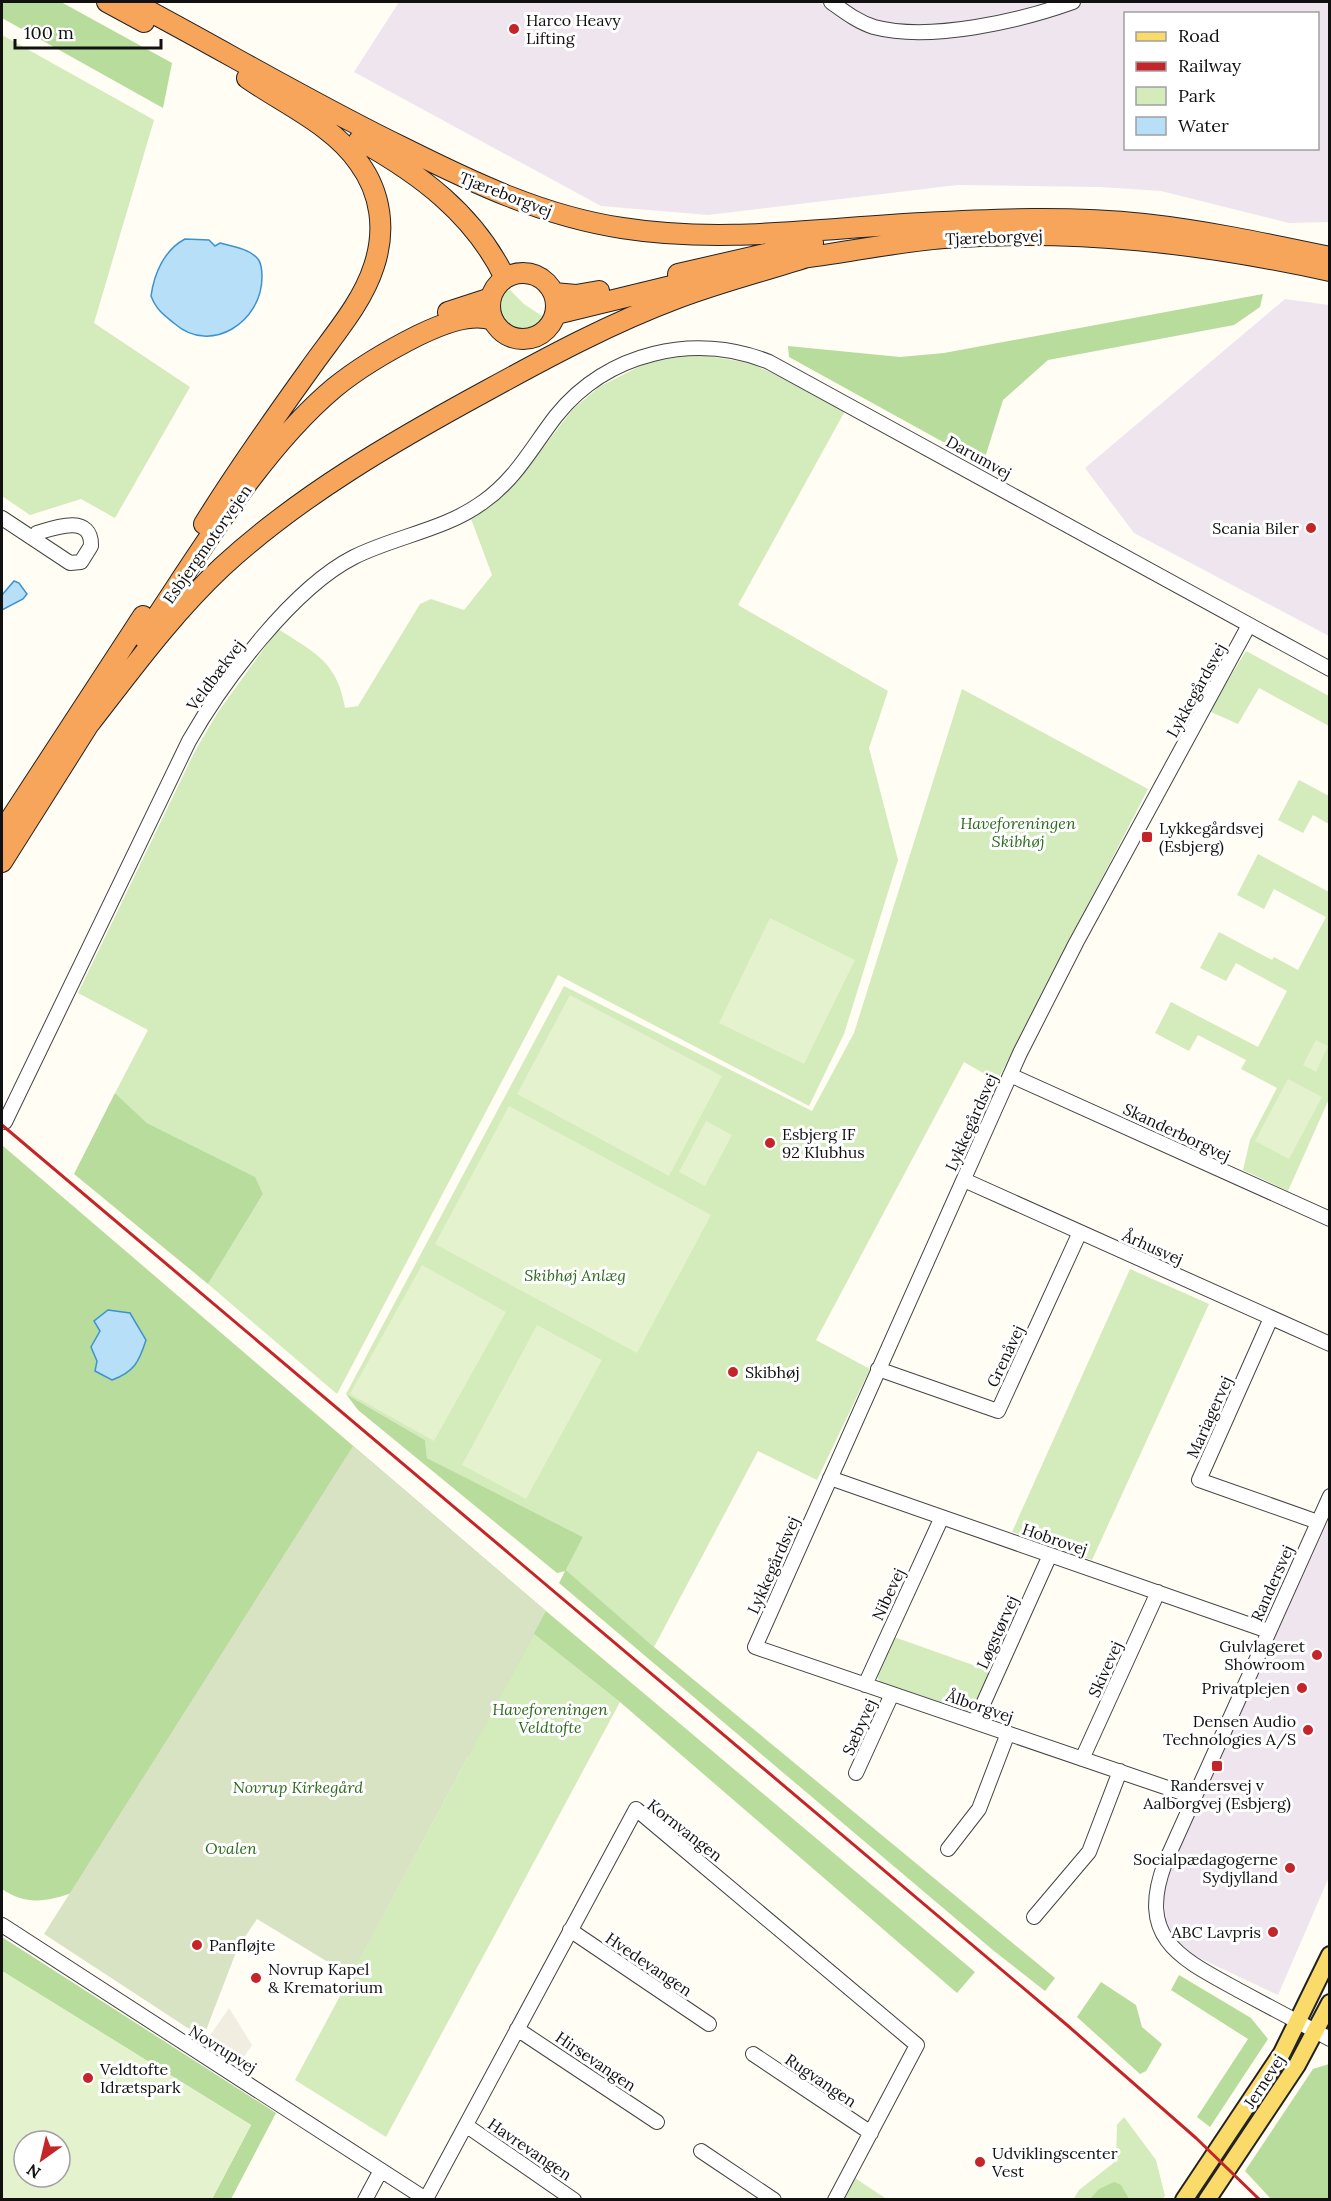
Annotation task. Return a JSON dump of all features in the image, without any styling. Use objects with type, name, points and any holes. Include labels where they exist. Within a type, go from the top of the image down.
[{"type":"highway","points":[[107,2],[414,173],[461,213],[496,260],[511,276]]},
{"type":"highway","name":"Tjæreborgvej","points":[[132,2],[365,129],[496,193],[556,213],[619,228],[711,236],[921,223],[1035,219],[1140,224],[1232,236],[1329,257]]},
{"type":"highway","points":[[204,524],[246,459],[360,297],[374,267],[381,228],[374,190],[368,176],[347,148],[332,134],[247,78]]},
{"type":"highway","points":[[365,129],[421,166],[451,190],[494,237],[511,276]]},
{"type":"highway","name":"Tjæreborgvej","points":[[554,293],[576,295],[598,291],[773,250],[921,223]]},
{"type":"highway","name":"Tjæreborgvej","points":[[556,314],[775,261],[945,238],[1084,235],[1258,255],[1329,272]]},
{"type":"highway","points":[[90,723],[154,640],[221,568],[284,517],[349,472],[452,410],[622,322],[677,298],[807,257]]},
{"type":"highway","points":[[511,276],[538,276],[554,293],[556,314],[547,330],[531,339],[513,338],[505,334],[493,320],[491,297],[511,276]]},
{"type":"highway","name":"Esbjergmotorvejen","points":[[2,832],[77,712],[204,524],[275,432],[324,382],[383,339],[415,324],[491,297]]},
{"type":"highway","name":"Esbjergmotorvejen","points":[[2,862],[139,643],[217,528],[295,427],[334,389],[380,354],[448,324],[483,316],[493,320]]},
{"type":"main road","name":"Jernevej","points":[[1184,2199],[1282,2053],[1299,2023],[1329,1955]]},
{"type":"main road","points":[[1323,2036],[1311,2018],[1329,1978]]},
{"type":"main road","name":"Jernevej","points":[[1207,2199],[1268,2110],[1323,2036],[1329,2003]]},
{"type":"main road","points":[[1268,2110],[1276,2084],[1304,2038],[1299,2023]]},
{"type":"street","points":[[831,2],[860,22],[876,27],[954,30],[1034,15],[1073,2]]},
{"type":"street","name":"Darumvej","points":[[597,379],[628,362],[673,349],[721,349],[761,359],[803,379],[1250,626],[1327,663]]},
{"type":"street","name":"Veldbækvej","points":[[5,1122],[189,741],[213,702],[254,649],[314,582],[354,557],[454,519],[502,488],[519,470],[557,416],[576,395],[597,379]]},
{"type":"street","points":[[2,518],[34,539]]},
{"type":"street","name":"Lykkegårdsvej","points":[[755,1647],[1010,1075],[1076,943],[1250,626]]},
{"type":"street","name":"Skanderborgvej","points":[[1010,1075],[1329,1219]]},
{"type":"street","name":"Århusvej","points":[[963,1180],[1329,1344]]},
{"type":"street","name":"Grenåvej","points":[[878,1369],[998,1411],[1080,1232]]},
{"type":"street","name":"Mariagervej","points":[[1271,1318],[1199,1480],[1318,1522]]},
{"type":"street","name":"Hobrovej","points":[[830,1478],[1268,1631]]},
{"type":"street","name":"Randersvej","points":[[1323,2036],[1186,1960],[1166,1939],[1160,1926],[1156,1898],[1158,1883],[1194,1797],[1329,1496]]},
{"type":"street","name":"Nibevej","points":[[865,1684],[942,1517]]},
{"type":"street","name":"Løgstørvej","points":[[975,1722],[1050,1555]]},
{"type":"street","name":"Skivevej","points":[[1082,1759],[1158,1593]]},
{"type":"street","name":"Ålborgvej","points":[[755,1647],[1194,1797]]},
{"type":"street","name":"Sæbyvej","points":[[856,1773],[892,1694]]},
{"type":"street","points":[[948,1850],[979,1809],[1008,1733]]},
{"type":"street","points":[[1034,1917],[1089,1852],[1120,1772]]},
{"type":"street","name":"Kornvangen","points":[[427,2199],[636,1809],[916,2045],[835,2199]]},
{"type":"street","name":"Novrupvej","points":[[2,1925],[427,2199]]},
{"type":"street","name":"Hvedevangen","points":[[570,1930],[709,2024]]},
{"type":"street","name":"Hirsevangen","points":[[517,2029],[657,2122]]},
{"type":"street","name":"Rugvangen","points":[[753,2054],[871,2133]]},
{"type":"street","name":"Havrevangen","points":[[467,2126],[574,2199]]},
{"type":"street","points":[[701,2151],[774,2199]]},
{"type":"street","points":[[365,2199],[381,2170]]},
{"type":"shaded area","points":[[399,2],[1329,2],[1329,222],[1289,223],[1161,191],[1100,187],[957,185],[708,215],[601,206],[354,72]]},
{"type":"shaded area","points":[[1285,299],[1329,305],[1329,636],[1134,533],[1085,468]]},
{"type":"shaded area","points":[[1329,1519],[1329,1877],[1278,1995],[1193,1955],[1173,1937],[1166,1921],[1163,1884]]},
{"type":"shaded area","points":[[229,2008],[252,2045],[242,2060],[209,2037]]},
{"type":"green space","points":[[2,2],[61,2],[172,63],[163,108],[2,18]]},
{"type":"green space","points":[[2,35],[154,120],[94,323],[190,387],[115,518],[81,499],[30,515],[2,496]]},
{"type":"green space","points":[[510,290],[524,304],[545,318],[535,328],[522,331],[510,326],[503,318],[500,301],[502,294]]},
{"type":"green space","points":[[1263,294],[1260,307],[1234,325],[1048,360],[1003,400],[983,464],[789,357],[788,346],[900,357],[944,353]]},
{"type":"green space","points":[[696,354],[750,363],[796,384],[845,411],[738,605],[888,691],[869,748],[898,860],[844,1034],[809,1106],[558,975],[337,1394],[208,1284],[263,1194],[254,1177],[147,1123],[115,1093],[148,1030],[78,993],[195,751],[218,712],[278,629],[313,652],[330,669],[341,692],[345,708],[358,706],[420,604],[431,599],[464,610],[492,575],[470,516],[517,482],[572,410],[599,387],[646,363]]},
{"type":"green space","points":[[1246,651],[1329,696],[1329,726],[1259,688],[1238,724],[1209,711]]},
{"type":"green space","points":[[962,689],[1148,789],[997,1081],[964,1062],[816,1340],[870,1369],[817,1480],[758,1451],[654,1647],[566,1570],[583,1537],[427,1458],[425,1440],[346,1394],[564,986],[812,1111],[854,1033]]},
{"type":"green space","points":[[1299,780],[1329,796],[1329,824],[1313,815],[1303,833],[1278,820]]},
{"type":"green space","points":[[1258,854],[1329,892],[1329,1099],[1288,1191],[1243,1170],[1250,1140],[1277,1088],[1241,1069],[1246,1060],[1198,1035],[1189,1051],[1155,1033],[1171,1002],[1258,1047],[1287,991],[1236,963],[1226,981],[1200,968],[1219,932],[1272,960],[1274,957],[1298,970],[1326,917],[1274,889],[1264,909],[1237,895]]},
{"type":"green space","points":[[770,918],[855,960],[804,1064],[719,1023]]},
{"type":"green space","points":[[570,995],[722,1076],[669,1176],[517,1094]]},
{"type":"green space","points":[[1316,1040],[1328,1046],[1316,1072],[1303,1065]]},
{"type":"green space","points":[[1288,1079],[1322,1097],[1289,1159],[1255,1141]]},
{"type":"green space","points":[[115,1093],[147,1123],[255,1177],[263,1194],[208,1284],[74,1174]]},
{"type":"green space","name":"Skibhøj Anlæg","points":[[509,1106],[711,1215],[637,1353],[435,1244]]},
{"type":"green space","points":[[706,1121],[732,1135],[705,1186],[679,1172]]},
{"type":"green space","points":[[3,1146],[546,1611],[975,1972],[957,1993],[620,1702],[534,1634],[468,1757],[328,1487],[72,1893],[44,1900],[27,1900],[2,1889]]},
{"type":"green space","points":[[422,1265],[506,1312],[434,1441],[350,1394]]},
{"type":"green space","points":[[1130,1269],[1209,1304],[1092,1560],[1012,1532]]},
{"type":"green space","points":[[537,1325],[602,1360],[526,1499],[462,1465]]},
{"type":"green space","points":[[346,1394],[425,1440],[427,1458],[583,1537],[566,1570],[654,1647],[1055,1978],[1045,1991],[994,1951],[559,1583],[565,1571],[557,1573],[358,1410]]},
{"type":"green space","name":"Novrup Kirkegård","points":[[353,1446],[546,1611],[351,1976],[257,1919],[238,1947],[203,2038],[44,1934]]},
{"type":"green space","name":"Haveforeningen Veldtofte","points":[[534,1634],[620,1702],[386,2137],[295,2080]]},
{"type":"green space","points":[[894,1637],[990,1671],[973,1708],[968,1711],[880,1682],[877,1676]]},
{"type":"green space","points":[[2,1937],[276,2113],[231,2199],[212,2199],[251,2125],[2,1971]]},
{"type":"green space","name":"Veldtofte Idrætspark","points":[[2,1971],[251,2125],[212,2199],[2,2199]]},
{"type":"green space","points":[[1179,1975],[1251,2018],[1268,2039],[1210,2127],[1197,2117],[1248,2039],[1171,1990]]},
{"type":"green space","points":[[1101,1982],[1136,2005],[1142,2027],[1162,2044],[1146,2071],[1140,2074],[1077,2017]]},
{"type":"green space","points":[[1329,2064],[1329,2199],[1271,2199],[1245,2171],[1313,2069]]},
{"type":"green space","points":[[1124,2117],[1156,2160],[1165,2196],[1162,2200],[1073,2200],[1079,2190],[1116,2161],[1117,2125]]},
{"type":"green space","points":[[855,2178],[885,2198],[843,2199]]},
{"type":"green space","points":[[1114,2182],[1121,2185],[1129,2199],[1090,2199],[1099,2189]]},
{"type":"water","points":[[185,239],[209,240],[215,246],[220,243],[246,250],[259,261],[262,268],[260,293],[244,320],[232,329],[218,335],[204,336],[189,333],[164,315],[153,301],[152,288],[161,263],[171,249]]},
{"type":"water","points":[[14,581],[19,583],[27,594],[23,599],[2,610],[2,595]]},
{"type":"water","points":[[108,1310],[130,1313],[146,1340],[131,1370],[112,1380],[95,1371],[97,1361],[91,1347],[100,1331],[94,1321]]},
{"type":"railway","points":[[2,1125],[1067,2025],[1196,2138],[1260,2200]]},
{"type":"place","name":"Harco Heavy Lifting","points":[[514,29]]},
{"type":"place","name":"Scania Biler","points":[[1311,528]]},
{"type":"place","name":"Lykkegårdsvej (Esbjerg)","points":[[1147,837]]},
{"type":"place","name":"Esbjerg IF 92 Klubhus","points":[[770,1143]]},
{"type":"place","name":"Skibhøj","points":[[733,1372]]},
{"type":"place","name":"Gulvlageret Showroom","points":[[1317,1655]]},
{"type":"place","name":"Privatplejen","points":[[1302,1688]]},
{"type":"place","name":"Densen Audio Technologies A/S","points":[[1308,1730]]},
{"type":"place","name":"Randersvej v Aalborgvej (Esbjerg)","points":[[1217,1766]]},
{"type":"place","name":"Socialpædagogerne Sydjylland","points":[[1290,1868]]},
{"type":"place","name":"ABC Lavpris","points":[[1273,1932]]},
{"type":"place","name":"Panfløjte","points":[[197,1945]]},
{"type":"place","name":"Novrup Kapel & Krematorium","points":[[256,1978]]},
{"type":"place","name":"Veldtofte Idrætspark","points":[[88,2078]]},
{"type":"place","name":"Udviklingscenter Vest","points":[[980,2162]]},
{"type":"park label","name":"Haveforeningen Skibhøj","points":[[1018,832]]},
{"type":"park label","name":"Ovalen","points":[[231,1848]]}]
